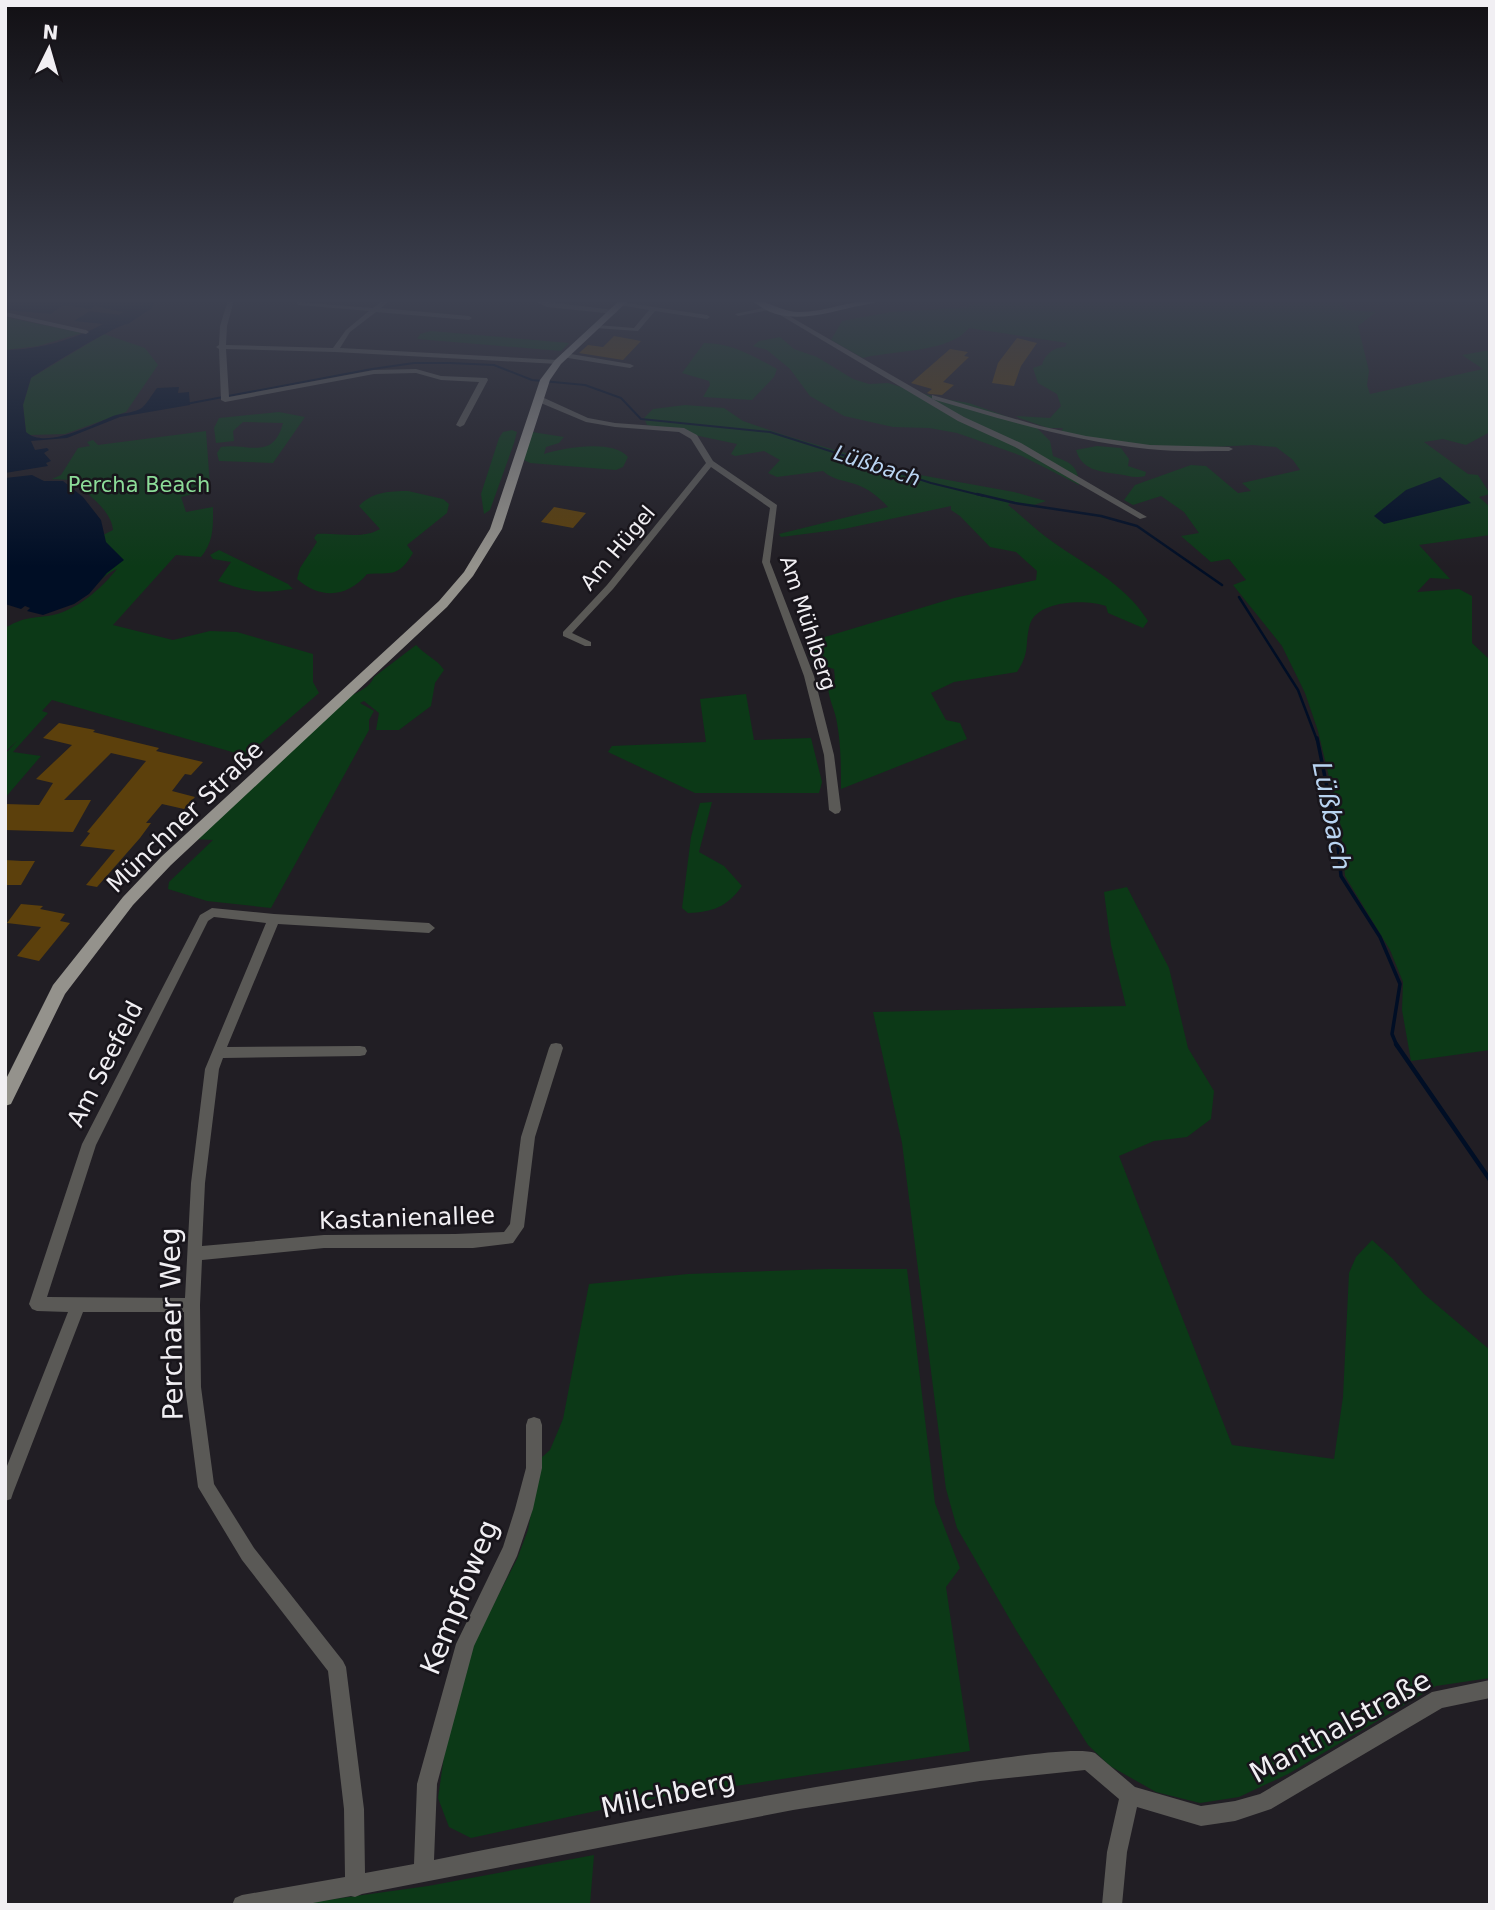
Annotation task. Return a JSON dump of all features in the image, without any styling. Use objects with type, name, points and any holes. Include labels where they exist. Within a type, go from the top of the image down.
[{"type":"main road","name":"Münchner Straße","points":[[5,1099],[59,990],[128,901],[166,861],[443,604],[469,574],[496,529],[542,389]]},
{"type":"street","points":[[224,389],[225,397],[272,389]]},
{"type":"street","points":[[460,425],[479,389]]},
{"type":"street","name":"Am Mühlberg","points":[[542,389],[586,420],[681,430],[694,437],[710,463],[774,507],[766,562],[809,676],[829,755],[835,810]]},
{"type":"street","points":[[913,389],[961,419],[1017,445],[1143,517]]},
{"type":"street","points":[[921,394],[1038,428],[1086,438],[1150,447],[1229,449]]},
{"type":"street","name":"Am Hügel","points":[[589,644],[566,634],[610,587],[710,463]]},
{"type":"street","name":"Am Seefeld","points":[[78,1305],[37,1304],[89,1144],[204,918],[212,912],[274,919],[429,928]]},
{"type":"street","name":"Perchaer Weg","points":[[274,919],[212,1069],[198,1183],[192,1305],[193,1388],[206,1487],[248,1554],[337,1667],[354,1809],[355,1887]]},
{"type":"street","name":"Kastanienallee","points":[[195,1254],[235,1248],[366,1240],[508,1238],[517,1227],[528,1137],[556,1048]]},
{"type":"street","points":[[218,1053],[359,1051]]},
{"type":"street","points":[[5,1493],[78,1305],[192,1305]]},
{"type":"street","name":"Kempfoweg","points":[[424,1873],[427,1784],[465,1644],[511,1550],[524,1509],[534,1468],[534,1425]]},
{"type":"street","name":"Manthalstraße","points":[[1103,1772],[1130,1795],[1201,1816],[1236,1811],[1264,1801],[1439,1699],[1490,1689]]},
{"type":"street","name":"Milchberg","points":[[242,1905],[355,1887],[744,1807],[1012,1765],[1088,1760],[1103,1772]]},
{"type":"street","points":[[1112,1905],[1117,1852],[1130,1795]]},
{"type":"green space","points":[[28,389],[142,389],[126,412],[65,434],[29,435],[26,432],[23,405]]},
{"type":"green space","points":[[708,389],[762,389],[752,400],[703,397]]},
{"type":"green space","points":[[805,389],[908,389],[969,403],[1036,427],[1050,441],[1053,456],[1069,463],[1075,469],[1079,485],[1022,456],[957,433],[929,428],[893,427],[844,416],[810,396]]},
{"type":"green space","points":[[1049,389],[1368,389],[1370,394],[1392,389],[1490,389],[1490,432],[1466,445],[1443,439],[1424,442],[1468,474],[1478,475],[1490,494],[1479,497],[1490,507],[1490,535],[1419,545],[1450,579],[1430,578],[1417,592],[1459,589],[1472,596],[1472,643],[1490,660],[1490,1050],[1411,1061],[1402,1010],[1403,982],[1390,950],[1345,876],[1341,827],[1318,731],[1305,693],[1282,646],[1233,585],[1246,580],[1229,559],[1211,562],[1181,536],[1199,533],[1184,512],[1161,496],[1133,505],[1124,500],[1135,485],[1191,465],[1206,466],[1238,493],[1251,491],[1242,483],[1300,470],[1293,460],[1276,447],[1253,445],[1191,448],[1112,443],[1061,432],[1063,428],[1048,428],[1016,416],[1050,418],[1061,406],[1057,394]]},
{"type":"green space","points":[[685,405],[724,408],[743,421],[920,475],[1014,492],[1046,501],[1031,506],[1008,505],[1046,537],[1115,584],[1148,621],[1143,628],[1108,613],[1106,606],[1087,602],[1064,603],[1042,610],[1030,624],[1026,653],[1017,672],[954,682],[931,693],[946,720],[960,723],[967,739],[841,789],[838,731],[828,686],[835,680],[834,669],[816,664],[808,655],[809,645],[825,637],[954,598],[1036,580],[1037,571],[1016,552],[990,547],[951,510],[951,506],[844,529],[781,537],[779,534],[888,507],[865,488],[834,478],[823,471],[777,477],[768,473],[780,460],[764,451],[735,456],[731,454],[737,444],[647,425],[644,418],[653,409]]},
{"type":"green space","points":[[279,412],[305,417],[273,463],[219,461],[217,453],[221,447],[258,448],[273,443],[283,423],[243,422],[233,431],[234,441],[216,443],[214,428],[219,418]]},
{"type":"green space","name":"Percha Beach","points":[[206,431],[210,486],[197,488],[197,493],[181,497],[186,512],[213,507],[211,539],[201,557],[176,555],[113,625],[173,640],[210,631],[237,632],[313,654],[313,682],[319,693],[246,756],[52,700],[42,711],[48,713],[13,752],[41,756],[5,798],[5,754],[17,741],[5,752],[5,628],[21,620],[68,610],[95,592],[117,569],[106,575],[74,604],[41,594],[91,535],[105,534],[113,530],[103,508],[84,490],[71,480],[52,479],[61,475],[78,448],[90,446],[87,442],[93,440],[98,445]]},
{"type":"green space","points":[[503,432],[517,432],[514,443],[490,510],[484,514],[481,494],[499,438]]},
{"type":"green space","points":[[532,432],[564,437],[559,443],[546,447],[544,454],[588,446],[611,448],[628,457],[623,467],[616,470],[530,463],[524,460]]},
{"type":"green space","points":[[1097,446],[1121,448],[1129,459],[1128,466],[1146,472],[1145,476],[1103,472],[1087,466],[1076,450]]},
{"type":"green space","points":[[408,491],[443,499],[449,504],[447,513],[407,545],[413,553],[403,567],[389,573],[367,574],[360,582],[334,593],[315,590],[297,579],[300,568],[317,542],[314,538],[317,534],[357,535],[380,529],[359,506],[375,495]]},
{"type":"green space","points":[[219,550],[293,589],[255,591],[218,581],[231,562],[213,559],[210,555]]},
{"type":"green space","points":[[416,645],[444,670],[435,683],[431,706],[399,730],[376,730],[379,713],[364,701],[360,703],[374,711],[369,720],[369,730],[271,908],[207,901],[168,889],[169,882],[213,840],[194,839],[346,698],[366,687],[374,677]]},
{"type":"green space","points":[[746,694],[754,740],[811,738],[822,782],[819,793],[695,793],[608,752],[612,746],[706,742],[700,699]]},
{"type":"green space","points":[[712,802],[699,852],[724,866],[742,886],[731,899],[719,907],[688,913],[682,908],[691,837],[700,803]]},
{"type":"green space","points":[[1127,887],[1169,968],[1188,1048],[1214,1091],[1211,1119],[1187,1137],[1154,1141],[1119,1156],[1232,1445],[1334,1459],[1343,1397],[1349,1273],[1356,1257],[1372,1240],[1424,1294],[1490,1350],[1490,1678],[1436,1686],[1288,1774],[1239,1797],[1200,1803],[1156,1792],[1110,1766],[1088,1745],[1016,1630],[957,1528],[946,1489],[902,1143],[873,1012],[1126,1006],[1111,945],[1104,892]]},
{"type":"green space","points":[[907,1269],[935,1503],[960,1568],[946,1587],[970,1751],[661,1797],[471,1838],[449,1827],[438,1798],[447,1735],[468,1654],[517,1559],[528,1530],[541,1458],[550,1450],[563,1419],[589,1284],[688,1274]]},
{"type":"green space","points":[[594,1855],[590,1905],[291,1905],[428,1886]]},
{"type":"water","points":[[5,389],[28,389],[23,405],[26,432],[34,437],[45,438],[70,434],[113,416],[140,409],[156,389],[189,392],[190,405],[120,417],[67,438],[31,441],[35,450],[49,450],[44,453],[51,461],[46,463],[48,466],[5,473]]},
{"type":"water","points":[[32,475],[44,481],[63,481],[83,497],[101,520],[106,542],[124,560],[107,573],[89,594],[74,604],[43,615],[27,611],[30,608],[25,606],[21,609],[5,604],[5,478]]},
{"type":"water","points":[[1440,477],[1471,503],[1384,524],[1374,516],[1406,490]]},
{"type":"building","points":[[932,389],[949,389],[942,395],[927,393]]},
{"type":"building","points":[[554,507],[586,513],[573,528],[541,522]]},
{"type":"building","points":[[59,723],[95,730],[93,732],[203,762],[191,775],[185,774],[172,791],[195,797],[184,809],[162,804],[146,823],[151,823],[140,838],[97,887],[86,885],[115,850],[80,846],[90,833],[87,832],[146,761],[111,753],[64,800],[91,800],[73,832],[5,830],[5,804],[39,805],[53,783],[36,779],[72,745],[43,738]]},
{"type":"building","points":[[5,860],[35,861],[21,885],[5,885]]},
{"type":"building","points":[[21,904],[43,906],[40,909],[65,914],[60,921],[70,923],[39,961],[17,956],[41,927],[7,923]]},
{"type":"waterway","name":"Lüßbach","points":[[186,404],[265,389]]},
{"type":"waterway","name":"Lüßbach","points":[[596,389],[621,398],[641,419],[770,432],[931,483],[984,496]]},
{"type":"waterway","name":"Lüßbach","points":[[977,494],[1015,503],[1101,516],[1137,526],[1222,585]]},
{"type":"waterway","name":"Lüßbach","points":[[1239,597],[1298,690],[1317,740]]},
{"type":"waterway","name":"Lüßbach","points":[[1317,738],[1337,836],[1341,876],[1380,937],[1400,984],[1392,1034],[1396,1045]]},
{"type":"waterway","name":"Lüßbach","points":[[1396,1045],[1490,1180]]}]
